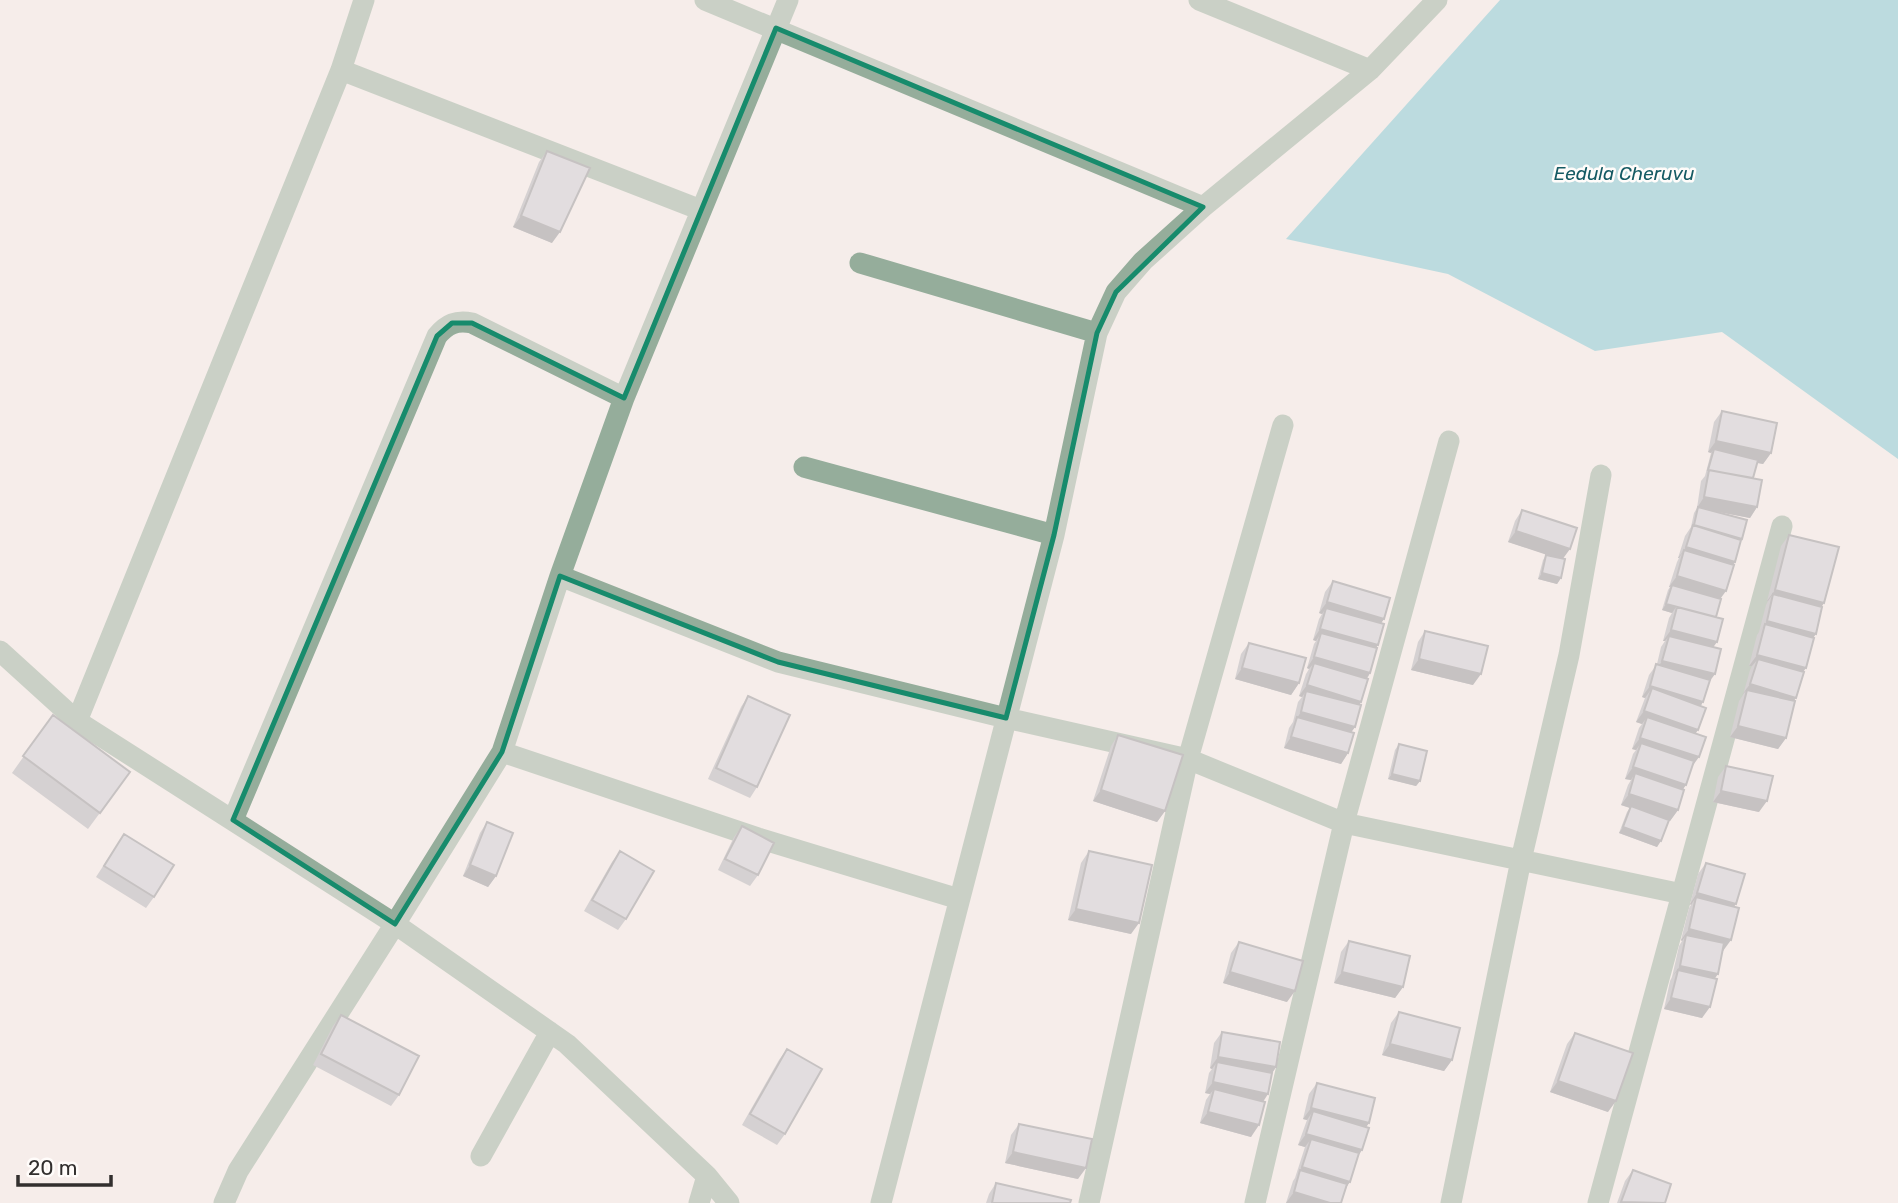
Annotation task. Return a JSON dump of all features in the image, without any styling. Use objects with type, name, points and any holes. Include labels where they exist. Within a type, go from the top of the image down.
[{"type":"street","points":[[77,720],[341,70],[364,0]]},
{"type":"street","points":[[705,0],[1203,207]]},
{"type":"street","points":[[224,1203],[238,1171],[502,752],[560,576],[624,398],[788,0]]},
{"type":"street","points":[[1199,0],[1370,70]]},
{"type":"street","points":[[881,1203],[1054,536],[1097,332],[1116,292],[1143,261],[1203,207],[1370,70],[1437,0]]},
{"type":"street","points":[[341,70],[701,211]]},
{"type":"street","points":[[860,263],[1097,332]]},
{"type":"street","points":[[233,820],[437,336],[444,327],[462,321],[472,323],[624,398]]},
{"type":"street","points":[[1089,1203],[1188,759],[1283,425]]},
{"type":"street","points":[[1255,1203],[1344,823],[1449,441]]},
{"type":"street","points":[[804,467],[1054,536]]},
{"type":"street","points":[[1451,1203],[1521,860],[1569,655],[1601,475]]},
{"type":"street","points":[[1598,1203],[1782,526]]},
{"type":"street","points":[[560,576],[778,662],[1188,759],[1344,823],[1682,894]]},
{"type":"street","points":[[0,651],[77,720],[395,924],[567,1044],[707,1176],[729,1203]]},
{"type":"street","points":[[502,752],[758,838],[959,899]]},
{"type":"street","points":[[481,1156],[551,1032]]},
{"type":"street","points":[[699,1203],[707,1176]]},
{"type":"highlighted area","points":[[776,28],[1203,207],[1116,292],[1097,333],[1054,535],[1006,718],[778,662],[560,576],[502,752],[395,924],[233,820],[437,336],[452,323],[472,323],[624,398]]},
{"type":"water","name":"Eedula Cheruvu","points":[[1500,0],[1898,0],[1898,459],[1722,332],[1595,351],[1448,274],[1286,239]]},
{"type":"building","points":[[547,151],[590,168],[560,232],[521,216]]},
{"type":"building","points":[[1722,411],[1777,423],[1771,453],[1716,441]]},
{"type":"building","points":[[1714,449],[1758,460],[1753,478],[1708,470]]},
{"type":"building","points":[[1709,470],[1762,480],[1757,507],[1704,497]]},
{"type":"building","points":[[1698,507],[1747,520],[1742,539],[1694,525]]},
{"type":"building","points":[[1522,510],[1577,528],[1570,549],[1516,531]]},
{"type":"building","points":[[1693,525],[1741,540],[1735,562],[1686,547]]},
{"type":"building","points":[[1789,535],[1839,547],[1824,603],[1775,590]]},
{"type":"building","points":[[1684,550],[1734,565],[1726,591],[1677,576]]},
{"type":"building","points":[[1546,555],[1565,559],[1561,578],[1542,573]]},
{"type":"building","points":[[1333,581],[1390,598],[1384,619],[1327,602]]},
{"type":"building","points":[[1672,585],[1721,599],[1716,617],[1666,604]]},
{"type":"building","points":[[1773,594],[1822,607],[1816,634],[1767,621]]},
{"type":"building","points":[[1677,607],[1723,619],[1717,642],[1671,630]]},
{"type":"building","points":[[1326,608],[1384,624],[1378,645],[1320,629]]},
{"type":"building","points":[[1765,624],[1814,638],[1806,668],[1757,655]]},
{"type":"building","points":[[1425,631],[1488,646],[1481,674],[1419,659]]},
{"type":"building","points":[[1321,633],[1377,648],[1370,673],[1314,657]]},
{"type":"building","points":[[1669,636],[1721,649],[1715,674],[1662,661]]},
{"type":"building","points":[[1249,643],[1306,658],[1299,683],[1242,668]]},
{"type":"building","points":[[1758,659],[1804,672],[1796,698],[1750,684]]},
{"type":"building","points":[[1314,663],[1368,679],[1361,702],[1307,685]]},
{"type":"building","points":[[1656,664],[1710,680],[1703,702],[1650,686]]},
{"type":"building","points":[[1652,688],[1706,708],[1698,730],[1644,711]]},
{"type":"building","points":[[1747,690],[1795,701],[1786,738],[1738,726]]},
{"type":"building","points":[[1306,691],[1361,705],[1355,727],[1301,712]]},
{"type":"building","points":[[748,696],[790,715],[757,787],[716,768]]},
{"type":"building","points":[[53,715],[130,772],[100,813],[23,756]]},
{"type":"building","points":[[1297,717],[1354,733],[1348,753],[1291,737]]},
{"type":"building","points":[[1647,717],[1706,737],[1699,757],[1640,738]]},
{"type":"building","points":[[1118,735],[1183,755],[1165,811],[1101,790]]},
{"type":"building","points":[[1641,743],[1694,761],[1686,785],[1633,767]]},
{"type":"building","points":[[1399,744],[1427,751],[1420,781],[1392,774]]},
{"type":"building","points":[[1726,766],[1773,776],[1767,801],[1721,791]]},
{"type":"building","points":[[1635,773],[1684,790],[1678,810],[1629,794]]},
{"type":"building","points":[[1631,806],[1669,820],[1661,841],[1623,827]]},
{"type":"building","points":[[487,822],[513,833],[496,876],[470,865]]},
{"type":"building","points":[[742,826],[774,843],[758,875],[725,859]]},
{"type":"building","points":[[124,834],[174,865],[154,897],[104,866]]},
{"type":"building","points":[[620,851],[654,871],[626,919],[592,900]]},
{"type":"building","points":[[1089,851],[1152,865],[1139,923],[1076,909]]},
{"type":"building","points":[[1706,863],[1745,874],[1736,904],[1697,893]]},
{"type":"building","points":[[1696,897],[1739,908],[1731,940],[1689,929]]},
{"type":"building","points":[[1686,935],[1724,943],[1718,974],[1680,966]]},
{"type":"building","points":[[1349,941],[1410,956],[1403,987],[1342,972]]},
{"type":"building","points":[[1239,942],[1303,961],[1295,991],[1230,972]]},
{"type":"building","points":[[1678,970],[1717,979],[1710,1007],[1671,998]]},
{"type":"building","points":[[1399,1012],[1460,1028],[1452,1060],[1390,1044]]},
{"type":"building","points":[[341,1015],[419,1056],[399,1095],[321,1054]]},
{"type":"building","points":[[1222,1032],[1280,1042],[1276,1067],[1218,1057]]},
{"type":"building","points":[[1575,1033],[1633,1053],[1616,1101],[1558,1081]]},
{"type":"building","points":[[787,1049],[822,1069],[785,1134],[750,1114]]},
{"type":"building","points":[[1217,1062],[1272,1073],[1268,1094],[1213,1082]]},
{"type":"building","points":[[1317,1083],[1375,1098],[1369,1123],[1311,1108]]},
{"type":"building","points":[[1214,1089],[1265,1102],[1259,1125],[1208,1112]]},
{"type":"building","points":[[1313,1111],[1369,1128],[1362,1150],[1306,1134]]},
{"type":"building","points":[[1019,1124],[1092,1139],[1086,1168],[1013,1152]]},
{"type":"building","points":[[1311,1139],[1359,1153],[1350,1182],[1302,1167]]},
{"type":"building","points":[[1300,1170],[1347,1184],[1341,1203],[1330,1203],[1294,1192]]},
{"type":"building","points":[[1633,1170],[1671,1184],[1665,1203],[1621,1202]]},
{"type":"building","points":[[996,1183],[1071,1200],[1070,1203],[992,1203]]}]
